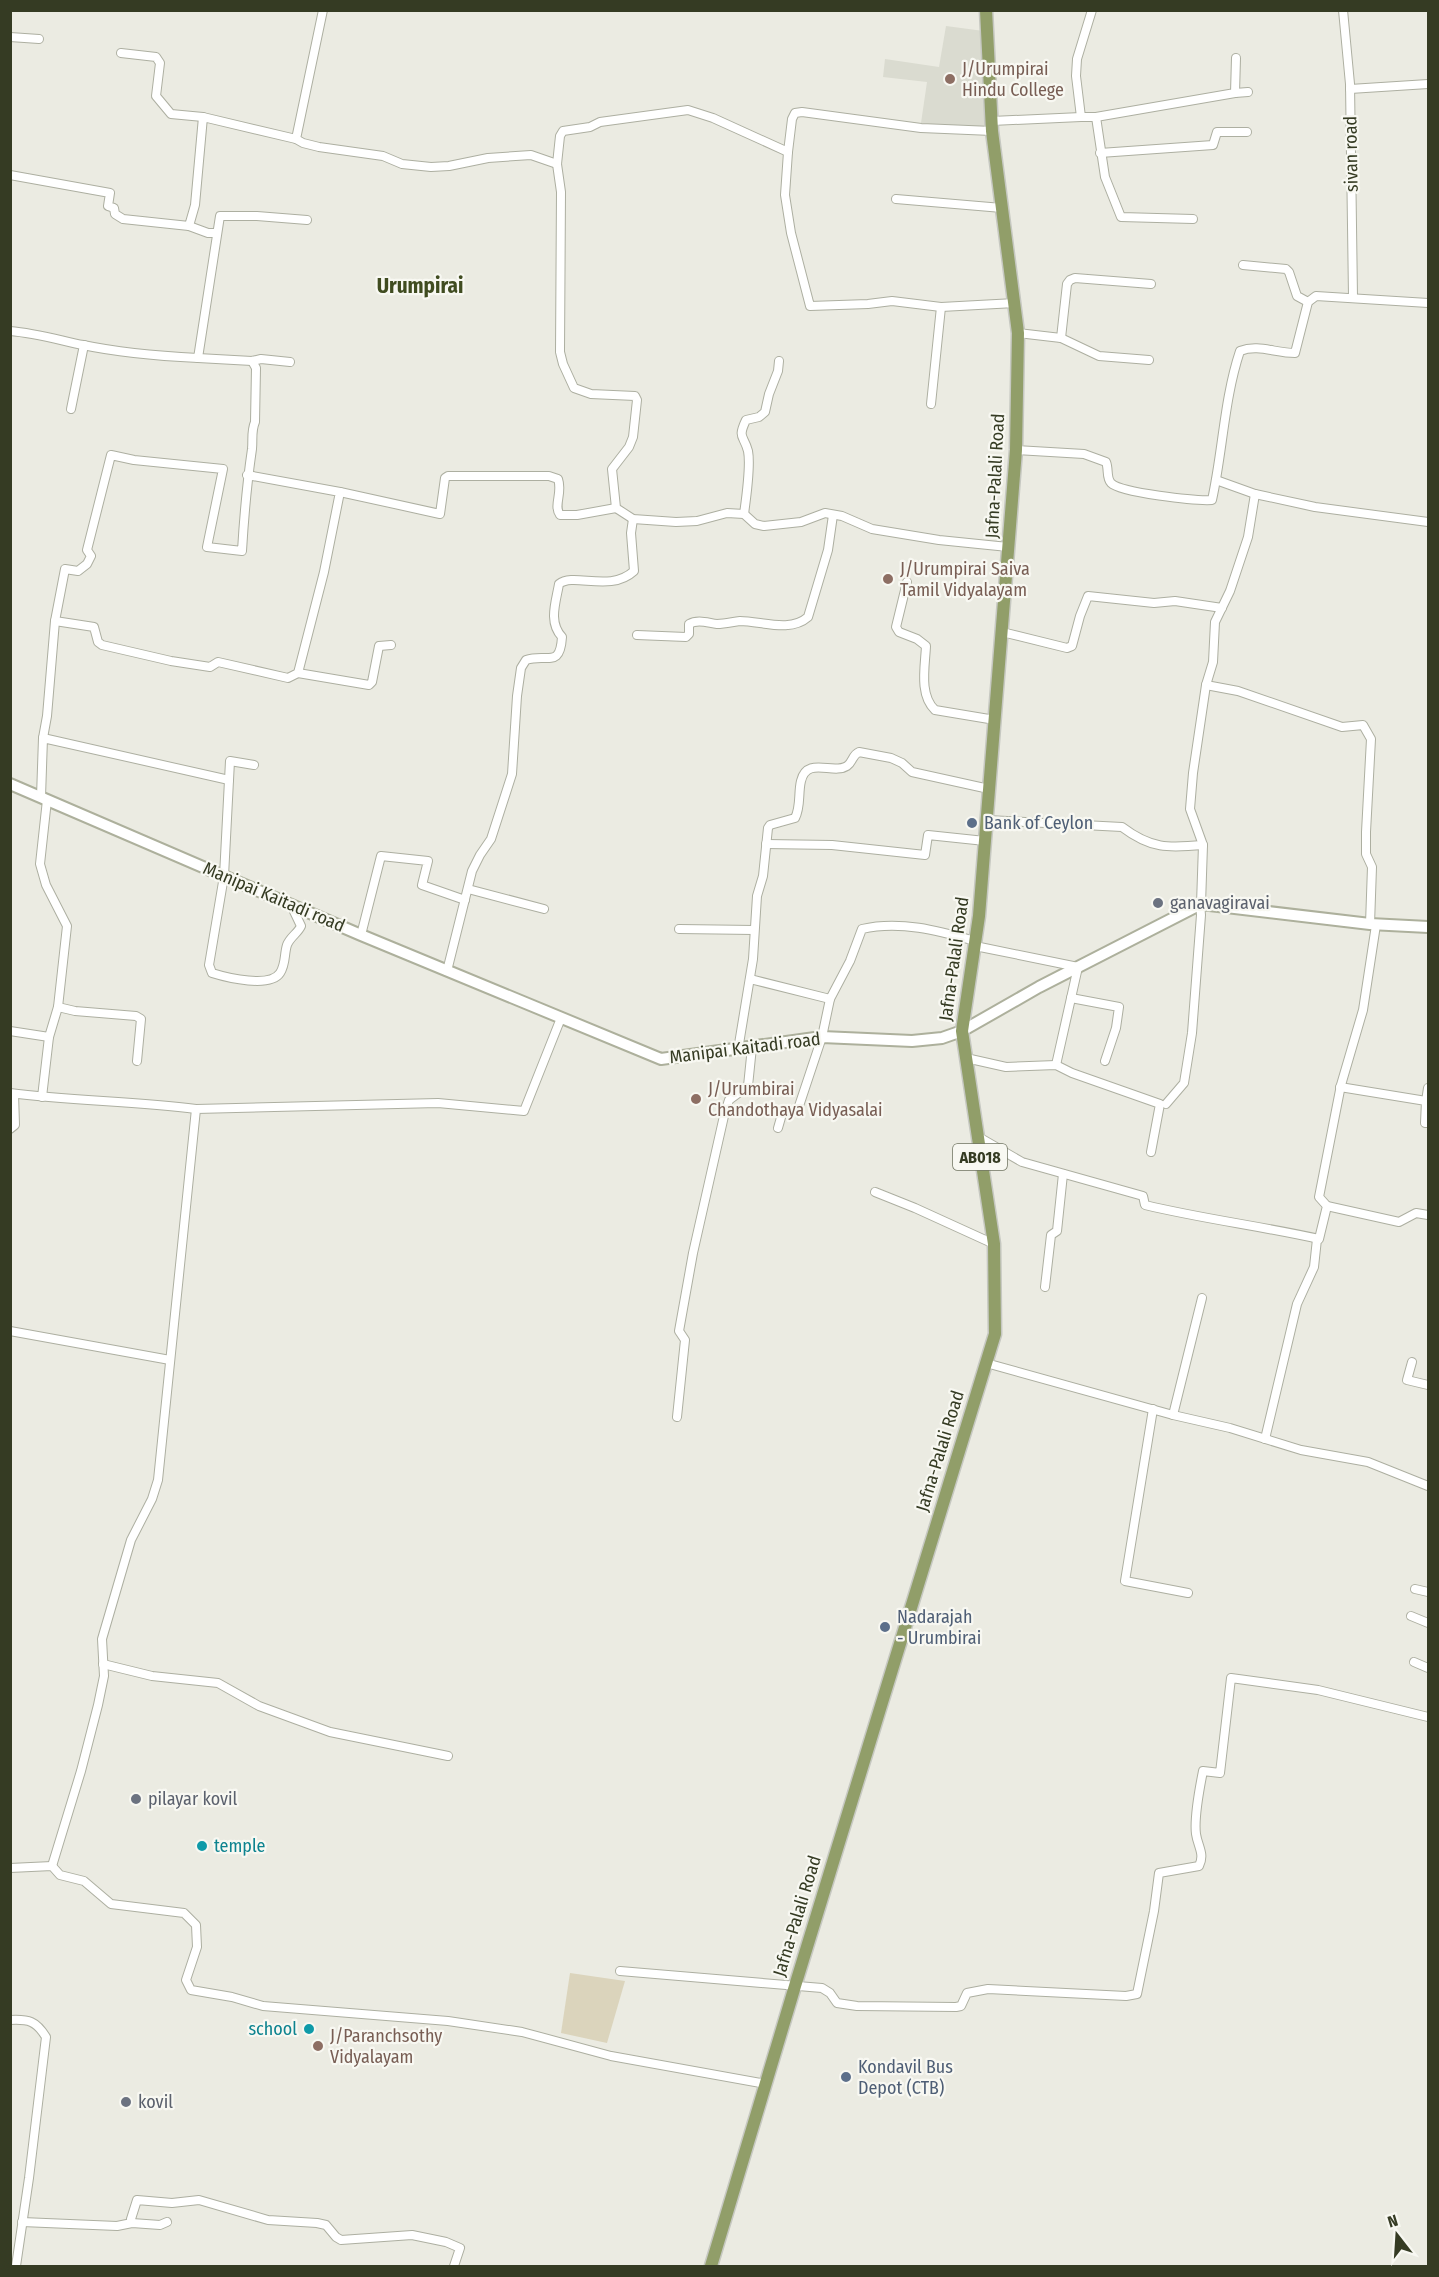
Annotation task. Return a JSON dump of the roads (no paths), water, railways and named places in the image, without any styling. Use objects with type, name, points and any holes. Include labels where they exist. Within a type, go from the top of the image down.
[{"type":"main road","name":"Jafna-Palali Road","points":[[711,2266],[995,1334],[994,1244],[962,1031],[975,944],[987,820],[1016,450],[1018,333],[992,126],[986,10]]},
{"type":"main road","name":"Manipai Kaitadi road","points":[[10,784],[361,935],[661,1059],[822,1037],[925,1041],[942,1038],[962,1031],[1039,987],[1200,904]]},
{"type":"main road","points":[[1200,904],[1373,924],[1428,927]]},
{"type":"street","points":[[296,139],[322,10]]},
{"type":"street","points":[[1081,117],[1076,76],[1077,59],[1092,10]]},
{"type":"street","name":"sivan road","points":[[1343,10],[1350,89],[1353,297]]},
{"type":"street","points":[[10,37],[39,39]]},
{"type":"street","points":[[121,53],[156,57],[160,63],[156,96],[171,114],[203,117],[296,139],[319,147],[383,156],[402,164],[449,166],[488,158],[531,155],[557,164]]},
{"type":"street","points":[[1235,93],[1236,58]]},
{"type":"street","points":[[1350,89],[1428,84]]},
{"type":"street","points":[[1015,303],[940,307],[892,300],[868,304],[810,306],[791,233],[785,195],[792,119],[795,113],[802,112],[921,128],[992,126],[1096,117],[1248,92]]},
{"type":"street","points":[[616,508],[612,469],[629,447],[633,437],[637,400],[633,394],[591,394],[574,388],[563,364],[560,351],[561,192],[557,164],[560,136],[563,131],[590,127],[600,122],[688,110],[712,118],[788,152]]},
{"type":"street","points":[[189,226],[195,205],[203,117]]},
{"type":"street","points":[[1096,117],[1105,177],[1120,217],[1193,219]]},
{"type":"street","points":[[1100,153],[1213,145],[1216,132],[1247,132]]},
{"type":"street","points":[[10,175],[110,193],[108,206],[114,208],[115,214],[123,219],[189,226],[208,233],[216,233]]},
{"type":"street","points":[[896,199],[1002,208]]},
{"type":"street","points":[[198,358],[220,216],[308,220]]},
{"type":"street","points":[[1243,265],[1286,269],[1297,296],[1308,302]]},
{"type":"street","points":[[1061,338],[1067,284],[1070,280],[1075,278],[1151,284]]},
{"type":"street","points":[[1016,450],[1084,454],[1106,462],[1108,478],[1112,485],[1129,491],[1212,500],[1223,423],[1233,371],[1240,351],[1251,347],[1295,353],[1308,302],[1316,296],[1428,303]]},
{"type":"street","points":[[931,404],[940,307]]},
{"type":"street","points":[[10,331],[158,356],[290,362]]},
{"type":"street","points":[[1018,333],[1061,338],[1099,356],[1149,360]]},
{"type":"street","points":[[71,409],[84,345]]},
{"type":"street","points":[[42,1097],[49,1037],[58,1007],[68,926],[46,885],[40,864],[44,798],[43,738],[55,621],[65,569],[78,571],[87,564],[91,556],[87,550],[111,455],[134,460],[223,469],[207,547],[242,551],[247,475],[252,446],[251,430],[255,422],[256,368],[252,361]]},
{"type":"street","points":[[744,514],[748,451],[741,440],[741,429],[746,420],[759,417],[765,412],[779,361]]},
{"type":"street","points":[[247,475],[440,514],[445,478],[448,476],[549,476],[558,479],[561,488],[557,506],[560,515],[578,515],[616,508],[633,519],[687,521],[727,513],[744,514],[755,524],[764,526],[801,522],[825,513],[842,516],[872,529],[939,540],[1008,547]]},
{"type":"street","points":[[1216,480],[1256,494],[1316,507],[1428,522]]},
{"type":"street","points":[[298,674],[324,572],[340,492]]},
{"type":"street","points":[[1166,1104],[1184,1083],[1191,1033],[1201,915],[1203,844],[1190,809],[1206,685],[1213,662],[1215,622],[1230,591],[1248,537],[1256,494]]},
{"type":"street","points":[[637,635],[686,637],[690,634],[689,624],[694,621],[718,624],[742,621],[770,625],[798,623],[804,620],[808,617],[828,550],[833,515]]},
{"type":"street","points":[[447,971],[472,871],[491,839],[500,817],[512,774],[517,696],[522,668],[526,660],[534,658],[549,660],[556,657],[561,649],[562,637],[555,630],[553,621],[559,584],[570,580],[600,583],[628,576],[634,571],[631,533],[633,519]]},
{"type":"street","points":[[907,582],[896,627],[898,632],[917,639],[926,646],[924,684],[928,704],[935,710],[995,720]]},
{"type":"street","points":[[1002,632],[1067,648],[1072,646],[1088,596],[1154,603],[1175,601],[1222,608]]},
{"type":"street","points":[[55,621],[94,627],[98,642],[102,645],[171,660],[210,667],[218,662],[288,678],[298,674],[369,685],[372,682],[379,646],[392,645]]},
{"type":"street","points":[[1206,685],[1238,691],[1342,727],[1363,724],[1371,739],[1366,854],[1372,867],[1373,924],[1363,1010],[1340,1088],[1319,1197],[1327,1206],[1399,1222],[1416,1213],[1428,1215]]},
{"type":"street","points":[[43,738],[229,780]]},
{"type":"street","points":[[738,1050],[753,959],[754,930],[770,825],[795,818],[801,779],[806,771],[813,767],[844,767],[849,764],[854,754],[859,752],[902,762],[912,772],[989,789]]},
{"type":"street","points":[[254,765],[230,761],[224,876],[208,964],[212,973],[261,981],[272,981],[278,976],[284,966],[287,944],[301,926],[290,904]]},
{"type":"street","points":[[987,820],[1122,827],[1139,840],[1158,846],[1181,847],[1203,844]]},
{"type":"street","points":[[766,844],[832,845],[925,855],[928,836],[985,841]]},
{"type":"street","points":[[361,935],[381,856],[428,861],[422,885],[465,900]]},
{"type":"street","points":[[468,889],[544,909]]},
{"type":"street","points":[[778,1128],[782,1113],[798,1109],[822,1037],[830,999],[850,961],[862,929],[879,925],[925,928],[975,944],[1078,967],[1056,1065]]},
{"type":"street","points":[[679,930],[754,930]]},
{"type":"street","points":[[750,979],[830,999]]},
{"type":"street","points":[[1071,998],[1119,1007],[1116,1028],[1105,1061]]},
{"type":"street","points":[[58,1007],[75,1011],[136,1016],[141,1019],[137,1061]]},
{"type":"street","points":[[10,1129],[15,1125],[12,1094],[150,1103],[196,1109],[438,1103],[524,1111],[561,1018]]},
{"type":"street","points":[[10,1031],[49,1037]]},
{"type":"street","points":[[677,1417],[685,1340],[679,1331],[687,1282],[724,1116],[729,1100],[748,1086],[752,1047]]},
{"type":"street","points":[[966,1058],[1006,1067],[1056,1065],[1072,1073],[1160,1104],[1151,1152]]},
{"type":"street","points":[[1340,1088],[1426,1101]]},
{"type":"street","points":[[1428,1088],[1425,1123],[1428,1123]]},
{"type":"street","points":[[52,1866],[95,1716],[104,1676],[102,1639],[131,1540],[152,1499],[158,1480],[196,1109]]},
{"type":"street","points":[[977,1136],[1022,1162],[1143,1196],[1145,1205],[1317,1239]]},
{"type":"street","points":[[1046,1287],[1052,1235],[1057,1232],[1063,1174]]},
{"type":"street","points":[[875,1192],[994,1244]]},
{"type":"street","points":[[1265,1439],[1292,1321],[1314,1267],[1317,1239],[1319,1239],[1327,1206]]},
{"type":"street","points":[[1173,1415],[1202,1298]]},
{"type":"street","points":[[10,1331],[170,1360]]},
{"type":"street","points":[[1412,1362],[1407,1380],[1428,1385]]},
{"type":"street","points":[[986,1363],[1301,1450],[1368,1462],[1428,1486]]},
{"type":"street","points":[[1153,1409],[1125,1581],[1188,1593]]},
{"type":"street","points":[[1415,1589],[1428,1592]]},
{"type":"street","points":[[1411,1616],[1428,1623]]},
{"type":"street","points":[[1414,1662],[1428,1668]]},
{"type":"street","points":[[103,1664],[153,1676],[218,1683],[259,1706],[330,1732],[448,1756]]},
{"type":"street","points":[[620,1971],[822,1988],[830,1993],[837,2003],[856,2006],[956,2007],[961,2006],[967,1993],[988,1989],[1126,1996],[1137,1994],[1154,1914],[1159,1873],[1199,1866],[1201,1861],[1202,1851],[1196,1834],[1200,1785],[1203,1771],[1220,1773],[1231,1678],[1318,1690],[1428,1717]]},
{"type":"street","points":[[10,1868],[52,1866]]},
{"type":"street","points":[[52,1866],[60,1875],[84,1881],[111,1904],[184,1913],[196,1925],[197,1947],[186,1980],[190,1990],[232,1997],[263,2006],[448,2021],[522,2032],[611,2056],[766,2084]]},
{"type":"street","points":[[10,2020],[30,2019],[39,2025],[46,2037],[30,2178],[16,2266]]},
{"type":"street","points":[[132,2223],[131,2219],[137,2200],[172,2203],[199,2200],[268,2220],[308,2221],[326,2225],[341,2240],[399,2235],[446,2242],[460,2248],[454,2266]]},
{"type":"street","points":[[22,2222],[117,2226],[132,2223],[160,2225],[167,2222]]},
{"type":"place","name":"J/Urumpirai Hindu College","points":[[950,79]]},
{"type":"place","name":"J/Urumpirai Saiva Tamil Vidyalayam","points":[[888,579]]},
{"type":"place","name":"Bank of Ceylon","points":[[972,823]]},
{"type":"place","name":"ganavagiravai","points":[[1158,903]]},
{"type":"place","name":"J/Urumbirai Chandothaya Vidyasalai","points":[[696,1099]]},
{"type":"place","name":"Nadarajah - Urumbirai","points":[[885,1627]]},
{"type":"place","name":"pilayar kovil","points":[[136,1799]]},
{"type":"place","name":"temple","points":[[202,1846]]},
{"type":"place","name":"school","points":[[309,2029]]},
{"type":"place","name":"J/Paranchsothy Vidyalayam","points":[[318,2046]]},
{"type":"place","name":"Kondavil Bus Depot (CTB)","points":[[846,2077]]},
{"type":"place","name":"kovil","points":[[126,2102]]},
{"type":"district","name":"Urumpirai","points":[[420,286]]}]
